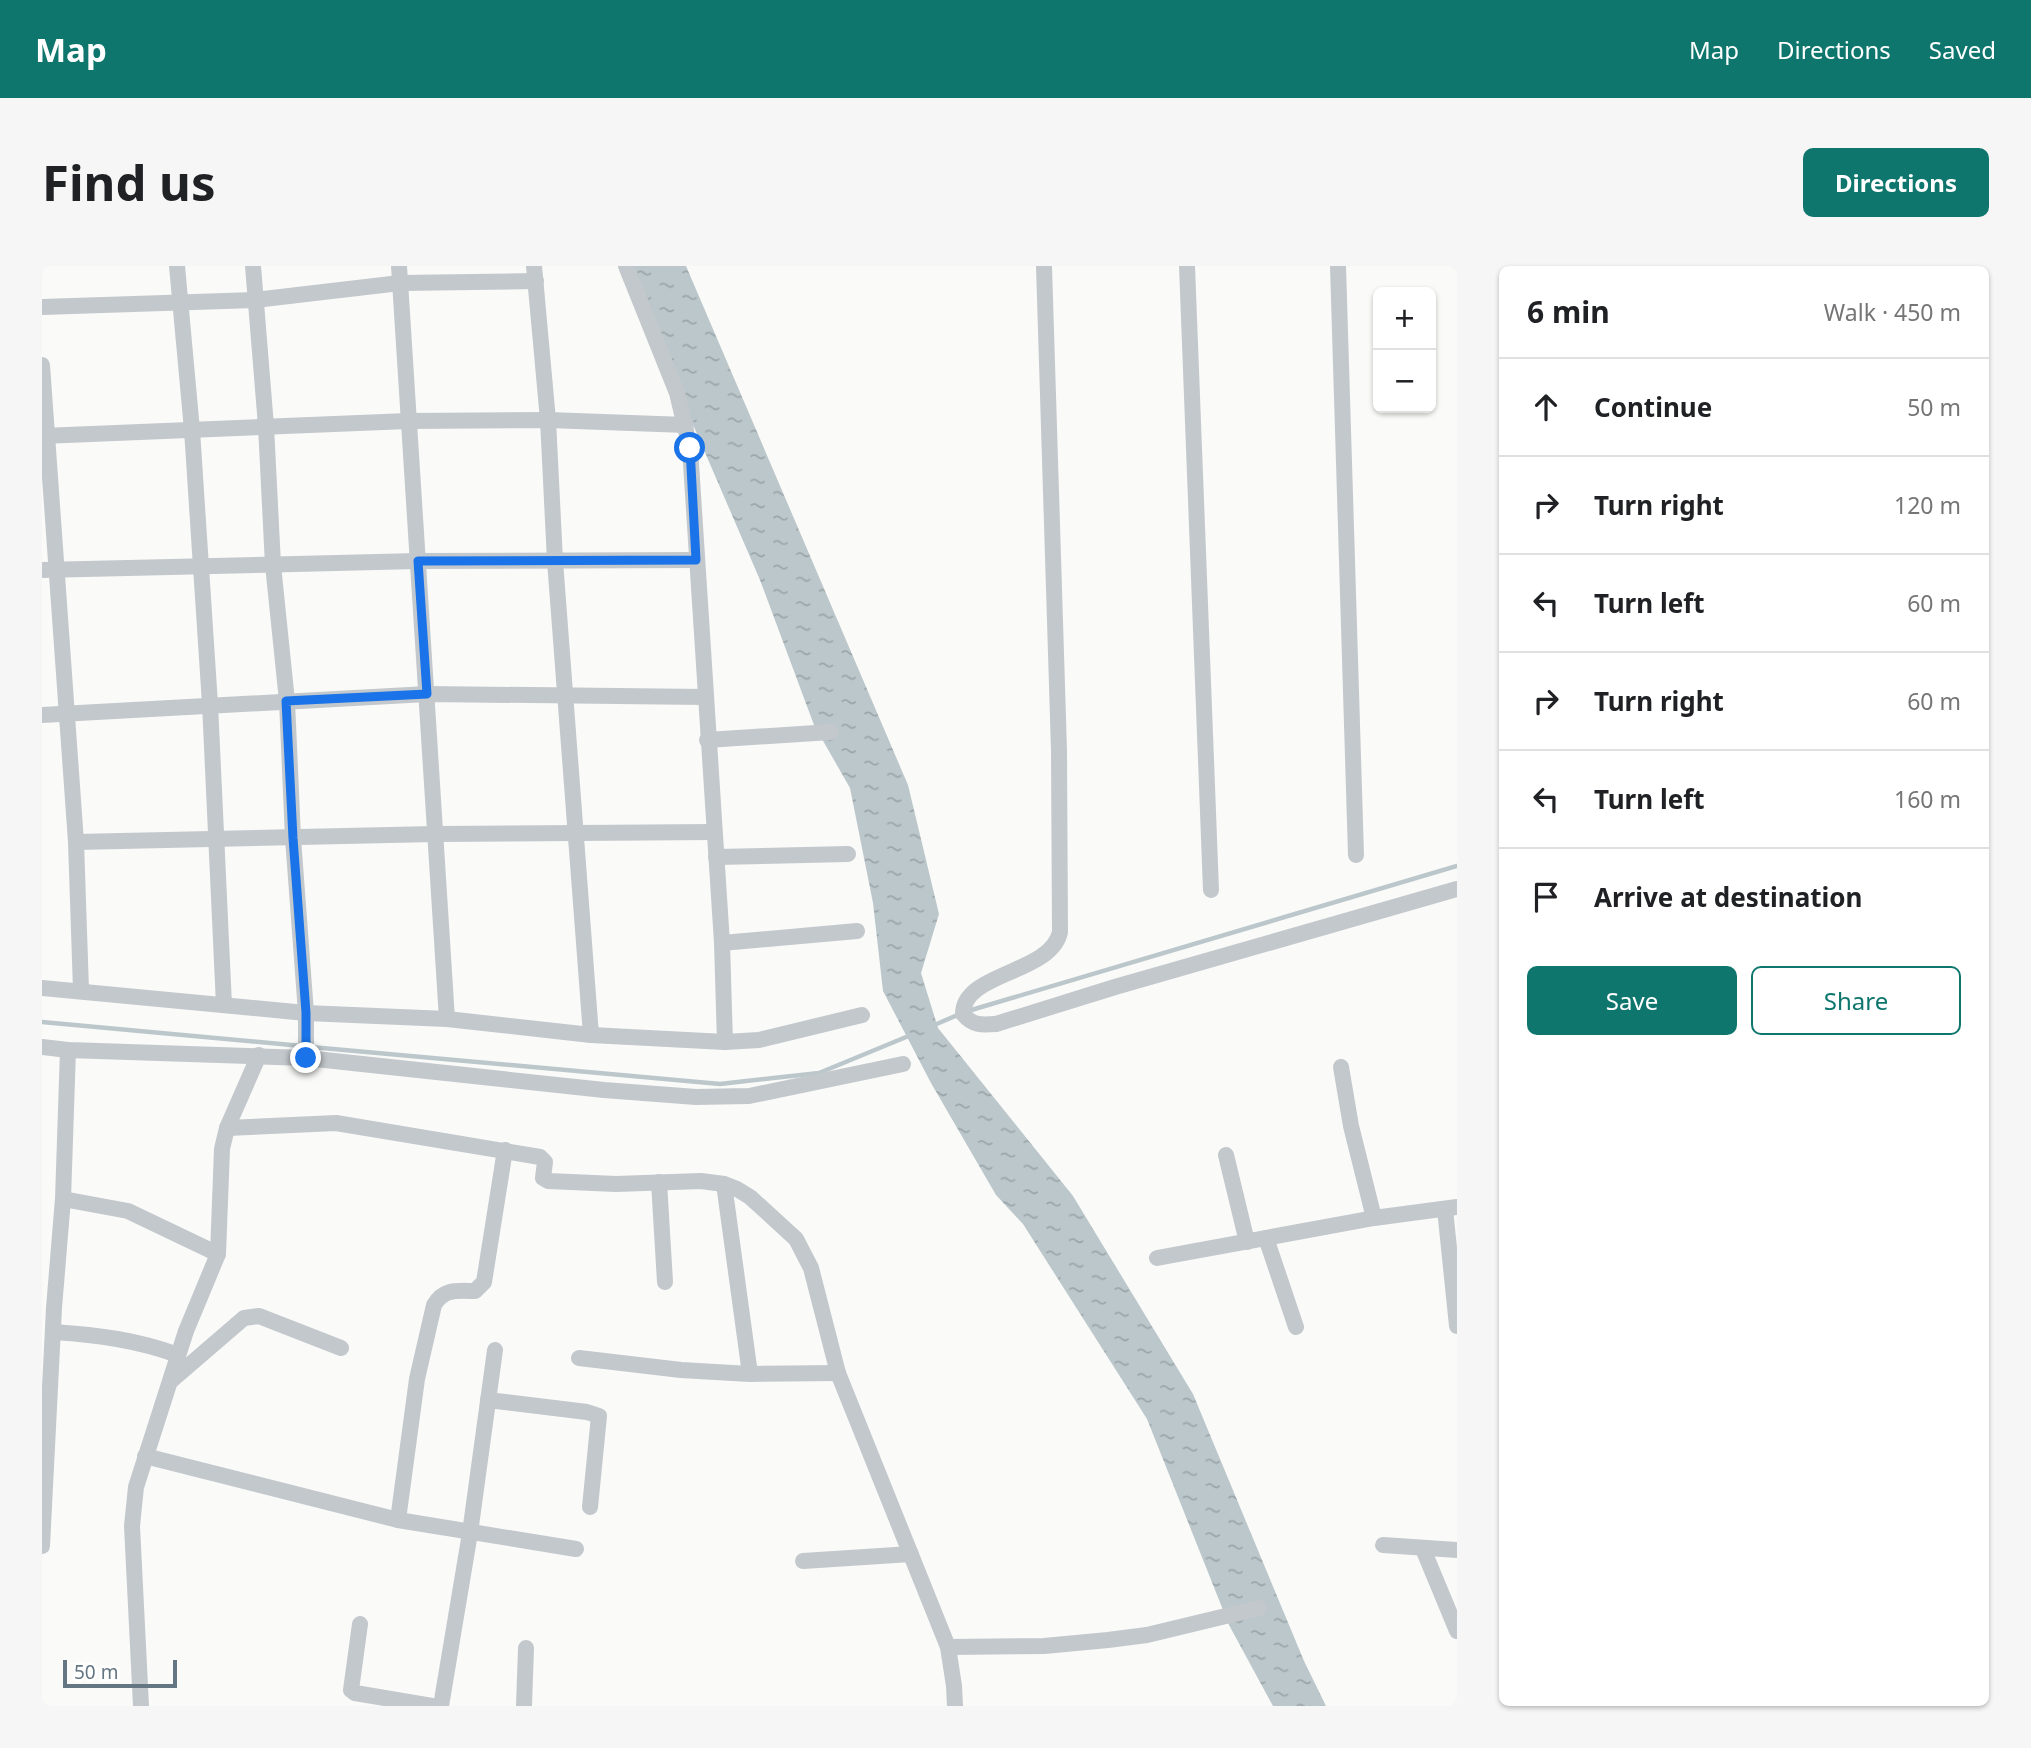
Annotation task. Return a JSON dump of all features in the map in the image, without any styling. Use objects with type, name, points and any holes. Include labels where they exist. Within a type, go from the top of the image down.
[{"type":"street","points":[[177,266],[192,430],[210,704],[223,1004]]},
{"type":"street","points":[[253,266],[266,426],[273,565],[286,701],[306,1054]]},
{"type":"street","points":[[626,266],[677,393],[690,448],[722,943],[725,1042]]},
{"type":"street","points":[[1044,266],[1059,750],[1060,932],[1058,942],[1051,950],[972,995],[963,1010],[971,1023],[996,1024],[1457,889]]},
{"type":"street","points":[[1187,266],[1210,890]]},
{"type":"street","points":[[1338,266],[1356,855]]},
{"type":"street","points":[[42,307],[256,300],[399,274],[535,273],[548,421],[555,561],[591,1035]]},
{"type":"street","points":[[399,274],[447,1020]]},
{"type":"street","points":[[42,365],[48,569],[66,714],[76,842],[81,990]]},
{"type":"street","points":[[45,436],[408,421],[686,425]]},
{"type":"street","points":[[48,569],[418,561],[696,560]]},
{"type":"street","points":[[42,715],[427,694],[705,697]]},
{"type":"street","points":[[707,740],[831,732]]},
{"type":"street","points":[[76,842],[435,834],[715,832]]},
{"type":"street","points":[[716,857],[848,854]]},
{"type":"street","points":[[722,943],[858,931]]},
{"type":"street","points":[[42,988],[223,1004],[306,1021],[447,1020],[591,1035],[725,1042],[770,1037],[862,1015]]},
{"type":"street","points":[[42,1047],[68,1050],[306,1054],[604,1090],[722,1097],[749,1096],[797,1088],[903,1064]]},
{"type":"street","points":[[42,1546],[46,1400],[54,1332],[48,1307],[63,1199],[68,1050]]},
{"type":"street","points":[[141,1706],[132,1526],[136,1487],[178,1355],[218,1255],[222,1149],[228,1128],[259,1055]]},
{"type":"street","points":[[1341,1067],[1351,1126],[1374,1218]]},
{"type":"street","points":[[228,1128],[336,1124],[544,1158],[543,1178],[548,1181],[702,1181],[724,1184],[737,1189],[765,1209],[804,1250],[820,1297],[838,1373],[948,1647],[955,1706]]},
{"type":"street","points":[[398,1520],[417,1379],[434,1305],[446,1292],[475,1291],[484,1282],[505,1150]]},
{"type":"street","points":[[1226,1155],[1247,1242]]},
{"type":"street","points":[[659,1182],[665,1282]]},
{"type":"street","points":[[724,1184],[750,1374]]},
{"type":"street","points":[[63,1199],[128,1211],[218,1255]]},
{"type":"street","points":[[1157,1258],[1374,1218],[1451,1208],[1457,1326]]},
{"type":"street","points":[[1266,1238],[1296,1327]]},
{"type":"street","points":[[172,1380],[244,1318],[251,1316],[259,1316],[341,1348]]},
{"type":"street","points":[[54,1332],[130,1340],[178,1355]]},
{"type":"street","points":[[441,1706],[470,1533],[495,1350]]},
{"type":"street","points":[[579,1358],[681,1370],[750,1374],[838,1373]]},
{"type":"street","points":[[488,1400],[587,1412],[598,1416],[590,1507]]},
{"type":"street","points":[[145,1456],[398,1520],[576,1549]]},
{"type":"street","points":[[1383,1545],[1457,1550]]},
{"type":"street","points":[[1423,1549],[1457,1630]]},
{"type":"street","points":[[803,1561],[911,1554]]},
{"type":"street","points":[[948,1647],[1044,1646],[1147,1635],[1259,1608]]},
{"type":"street","points":[[360,1625],[351,1690],[355,1693],[432,1706]]},
{"type":"street","points":[[524,1706],[526,1648]]},
{"type":"water","points":[[633,266],[686,266],[908,785],[939,914],[921,973],[938,1028],[1073,1196],[1193,1394],[1304,1661],[1326,1706],[1273,1706],[1229,1625],[1147,1419],[1023,1224],[996,1195],[931,1083],[883,991],[873,903],[850,788],[814,725],[760,580],[694,427]]},
{"type":"waterway","points":[[968,1011],[1457,866]]},
{"type":"waterway","points":[[932,1026],[960,1014]]},
{"type":"waterway","points":[[42,1022],[302,1046]]},
{"type":"waterway","points":[[311,1047],[720,1084],[819,1073],[911,1035]]},
{"type":"route","points":[[306,1058],[306,1013],[286,701],[427,694],[418,561],[696,560],[690,448]]}]
